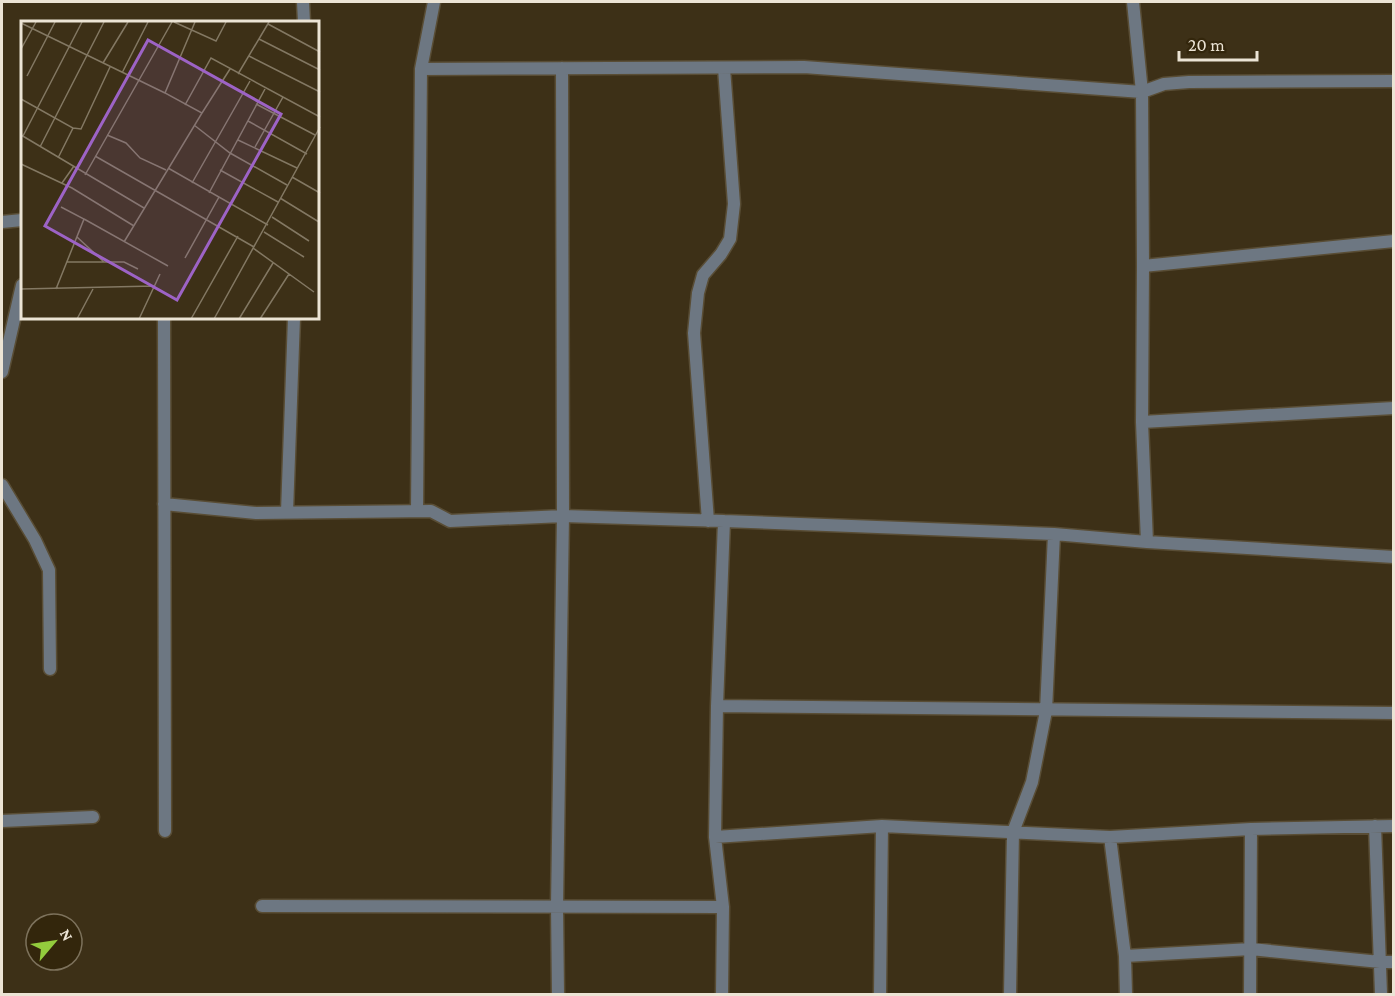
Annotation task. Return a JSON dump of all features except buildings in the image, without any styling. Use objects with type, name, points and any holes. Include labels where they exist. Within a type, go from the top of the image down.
[{"type":"street","points":[[303,2],[304,21]]},
{"type":"street","points":[[417,511],[421,69],[434,2]]},
{"type":"street","points":[[1133,2],[1142,92],[1142,422],[1147,542]]},
{"type":"street","points":[[421,69],[804,67],[1142,92],[1164,84],[1189,82],[1394,81]]},
{"type":"street","points":[[558,994],[557,906],[563,516],[562,68]]},
{"type":"street","points":[[708,521],[694,333],[698,293],[703,275],[721,254],[730,239],[734,204],[723,68]]},
{"type":"street","points":[[2,222],[21,220]]},
{"type":"street","points":[[1143,266],[1394,241]]},
{"type":"street","points":[[2,372],[21,289]]},
{"type":"street","points":[[164,320],[165,831]]},
{"type":"street","points":[[287,512],[294,320]]},
{"type":"street","points":[[1142,422],[1394,408]]},
{"type":"street","points":[[2,485],[35,540],[49,570],[50,669]]},
{"type":"street","points":[[164,504],[256,513],[431,511],[450,520],[563,516],[1054,534],[1394,557]]},
{"type":"street","points":[[722,994],[723,907],[715,837],[724,521]]},
{"type":"street","points":[[1010,994],[1013,832],[1032,782],[1046,711],[1054,534]]},
{"type":"street","points":[[717,706],[1394,713]]},
{"type":"street","points":[[2,820],[93,817]]},
{"type":"street","points":[[715,837],[882,826],[1110,837],[1394,826]]},
{"type":"street","points":[[880,994],[882,826]]},
{"type":"street","points":[[1375,826],[1380,994]]},
{"type":"street","points":[[1250,994],[1251,830]]},
{"type":"street","points":[[1110,837],[1125,956],[1126,994]]},
{"type":"street","points":[[262,906],[723,907]]},
{"type":"street","points":[[1125,956],[1251,949],[1394,962]]}]
